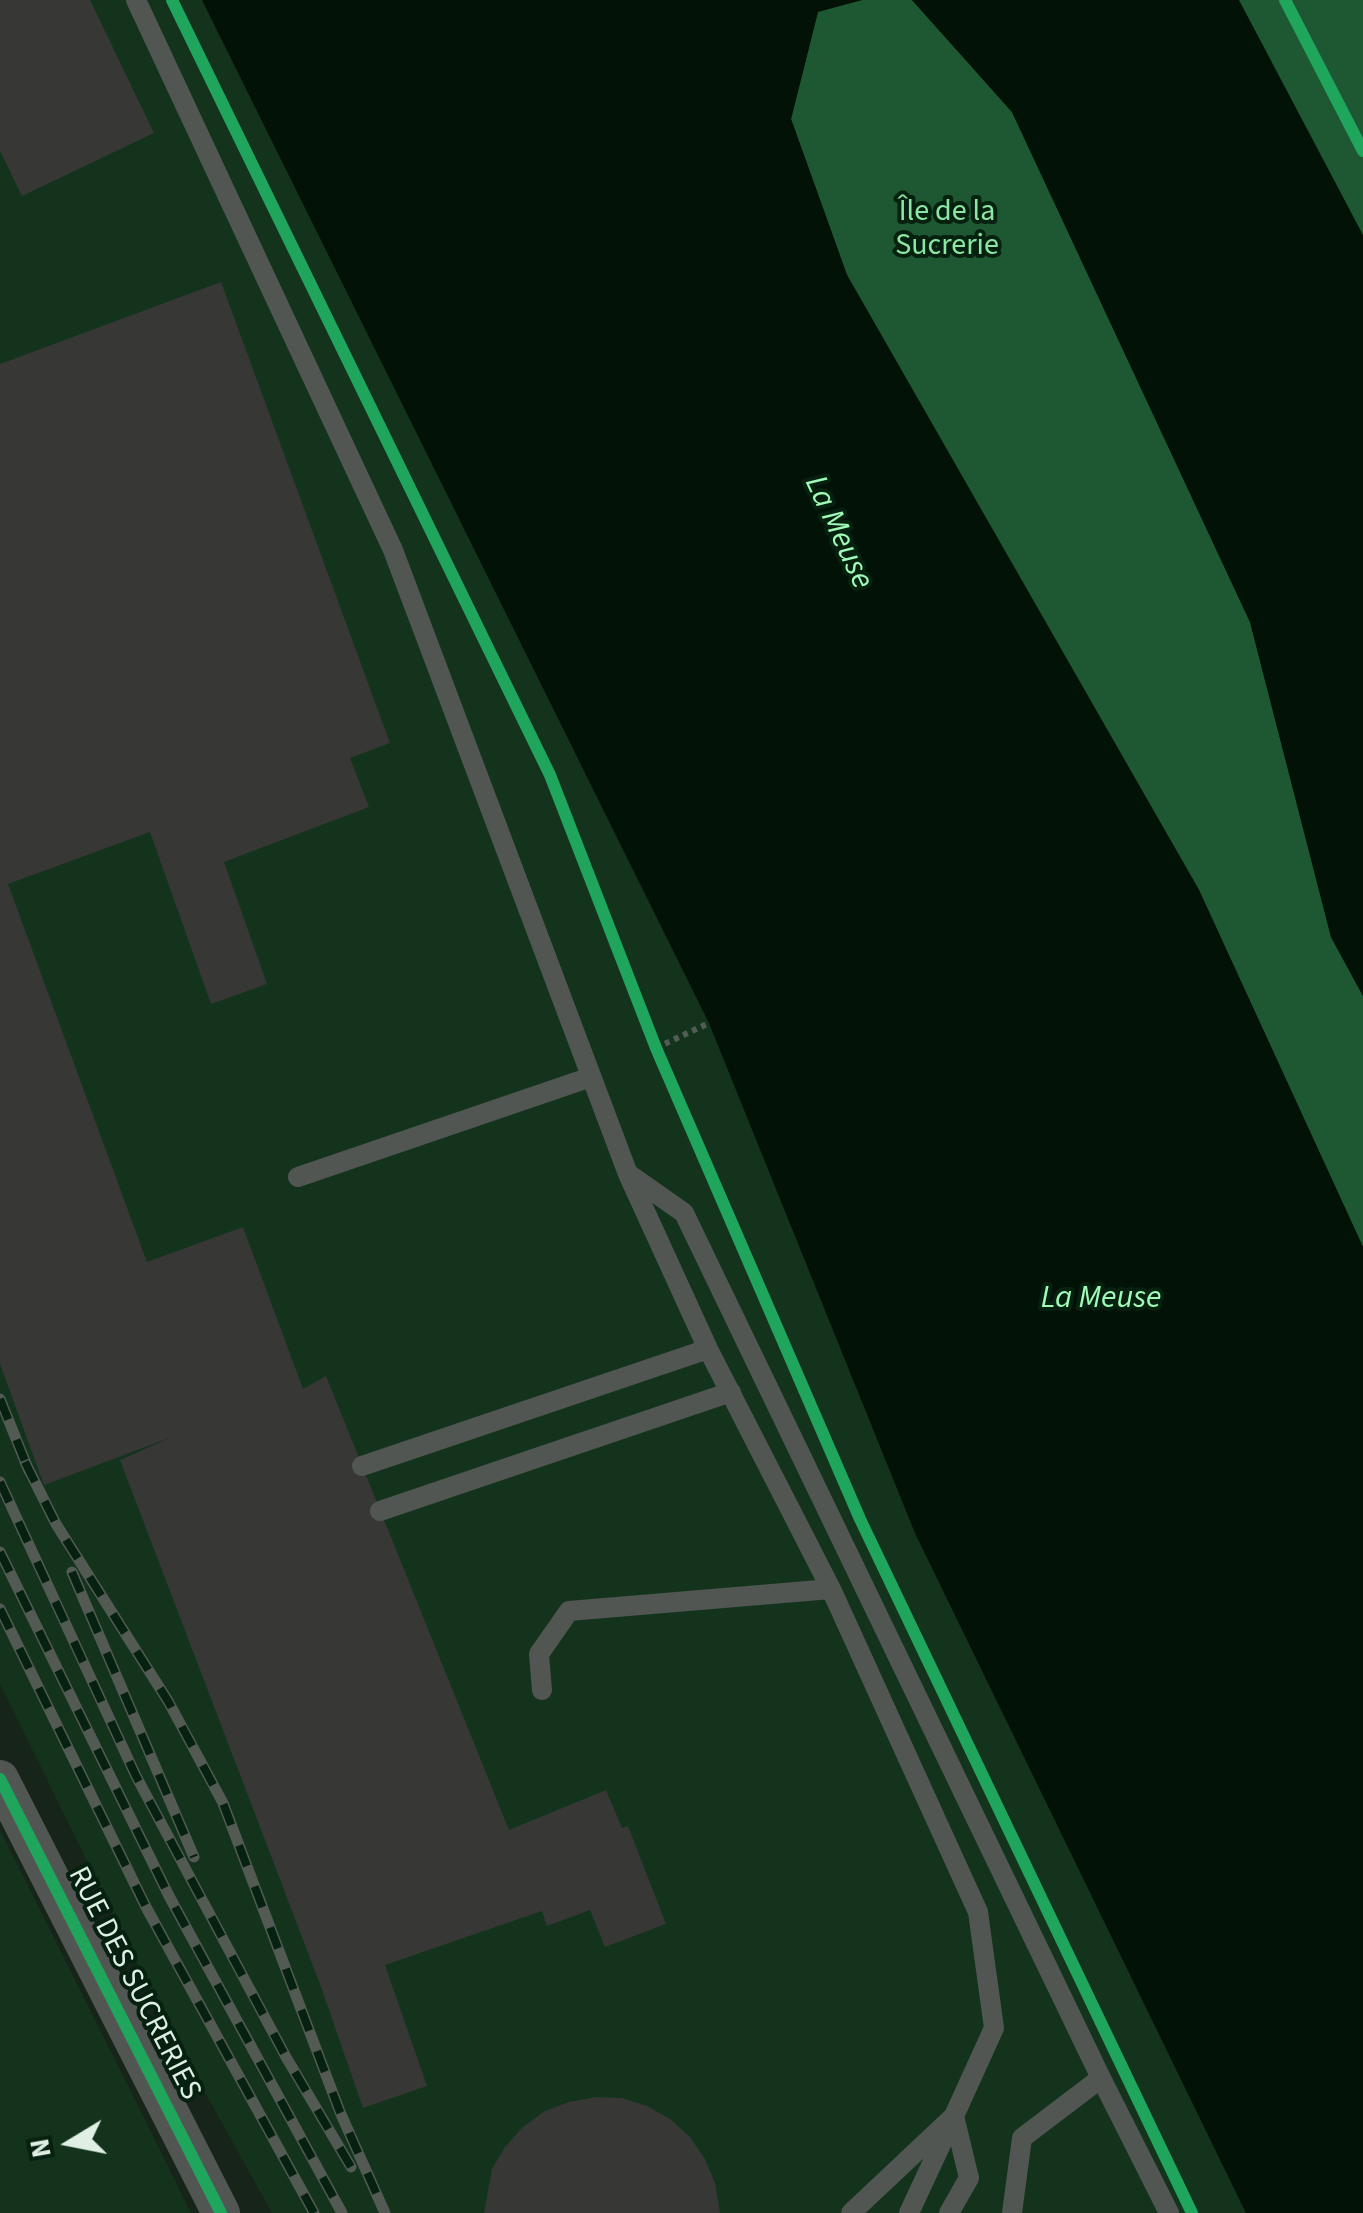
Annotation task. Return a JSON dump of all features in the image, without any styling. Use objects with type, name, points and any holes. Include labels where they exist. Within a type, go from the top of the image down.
[{"type":"street","name":"RUE DES SUCRERIES","points":[[0,1779],[220,2213]]},
{"type":"lane","points":[[136,0],[393,550],[628,1174],[708,1349],[831,1589],[978,1912],[994,2028],[908,2213]]},
{"type":"lane","points":[[298,1177],[590,1077]]},
{"type":"lane","points":[[628,1174],[684,1213],[1100,2078],[1169,2213]]},
{"type":"lane","points":[[362,1466],[708,1349]]},
{"type":"lane","points":[[380,1511],[732,1392]]},
{"type":"lane","points":[[542,1690],[539,1654],[569,1612],[831,1589]]},
{"type":"lane","points":[[1012,2213],[1022,2138],[1100,2078]]},
{"type":"lane","points":[[851,2213],[954,2116]]},
{"type":"lane","points":[[949,2213],[970,2178],[954,2116]]},
{"type":"path","points":[[656,1048],[710,1023]]},
{"type":"path","points":[[649,1030],[664,1066]]},
{"type":"shaded area","points":[[0,0],[202,0],[709,1023],[915,1533],[1246,2213],[272,2213],[168,2026],[0,1684]]},
{"type":"shaded area","points":[[0,1830],[141,2112],[191,2213],[0,2213]]},
{"type":"green space","name":"Île de la Sucrerie","points":[[862,0],[912,0],[1012,112],[1250,622],[1331,937],[1363,996],[1363,1247],[1199,890],[847,275],[791,119],[818,11]]},
{"type":"green space","points":[[1233,0],[1363,0],[1363,243]]},
{"type":"water","name":"La Meuse","points":[[202,0],[862,0],[818,12],[791,119],[847,275],[1199,890],[1363,1247],[1363,2213],[1246,2213],[915,1533],[709,1023]]},
{"type":"water","points":[[912,0],[1239,0],[1363,235],[1363,996],[1331,937],[1250,622],[1012,112]]},
{"type":"building","points":[[0,0],[90,0],[154,133],[22,196],[0,151]]},
{"type":"building","points":[[221,282],[390,743],[350,758],[369,807],[224,862],[267,984],[211,1004],[150,832],[8,884],[147,1262],[243,1227],[303,1389],[326,1376],[509,1830],[606,1790],[622,1828],[628,1826],[666,1924],[605,1947],[590,1910],[547,1926],[542,1911],[385,1965],[427,2086],[363,2108],[321,1987],[120,1460],[172,1437],[44,1485],[0,1364],[0,364]]},
{"type":"building","points":[[596,2097],[622,2098],[647,2106],[690,2137],[715,2183],[720,2213],[484,2213],[492,2169],[523,2127],[545,2111]]},
{"type":"railway","points":[[0,1399],[29,1471]]},
{"type":"railway","points":[[25,1462],[56,1524],[168,1701],[223,1803],[340,2112],[385,2213]]},
{"type":"railway","points":[[0,1482],[136,1776],[286,2057],[351,2167]]},
{"type":"railway","points":[[0,1552],[169,1896],[342,2213]]},
{"type":"railway","points":[[72,1572],[194,1857]]},
{"type":"railway","points":[[0,1609],[146,1907],[314,2213]]},
{"type":"cycle path","points":[[172,0],[550,775],[656,1048],[860,1519],[1192,2213]]},
{"type":"cycle path","points":[[1285,0],[1363,151]]},
{"type":"cycle path","points":[[0,1779],[221,2213]]}]
